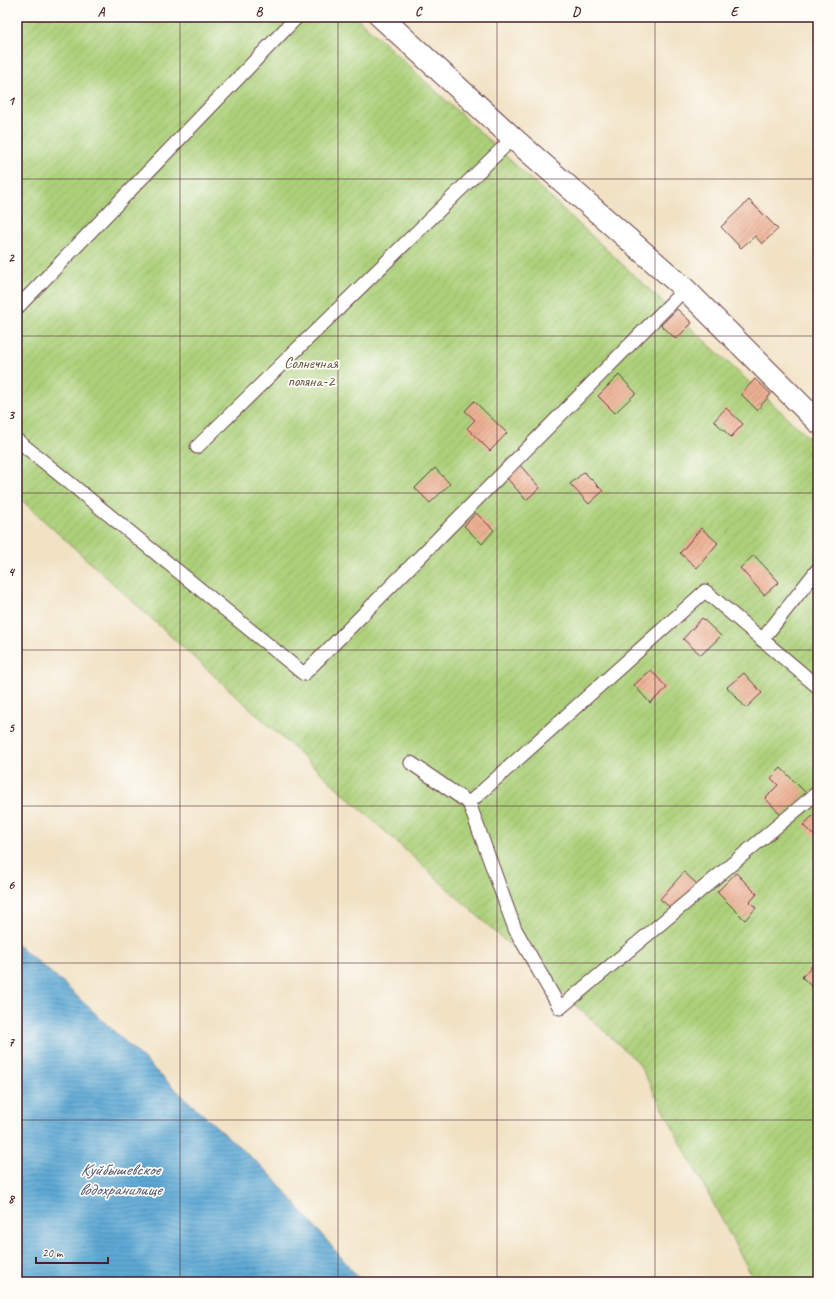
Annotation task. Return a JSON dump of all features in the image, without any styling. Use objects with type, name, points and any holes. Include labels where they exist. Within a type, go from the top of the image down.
[{"type":"street","points":[[381,17],[514,138],[685,289],[818,422]]},
{"type":"lane","points":[[17,308],[297,17]]},
{"type":"lane","points":[[197,447],[514,138]]},
{"type":"lane","points":[[17,440],[304,674],[685,289]]},
{"type":"lane","points":[[762,640],[818,569]]},
{"type":"lane","points":[[469,803],[705,591],[818,687]]},
{"type":"lane","points":[[412,763],[469,803],[515,929],[560,1008],[818,792]]},
{"type":"green space","name":"Солнечная поляна-2","points":[[17,17],[356,17],[818,446],[818,1282],[755,1282],[638,1062],[17,496]]},
{"type":"water","name":"Куйбышевское водохранилище","points":[[17,944],[64,984],[191,1104],[271,1175],[362,1282],[17,1282]]},
{"type":"building","points":[[749,200],[778,229],[762,244],[755,236],[741,248],[721,227]]},
{"type":"building","points":[[677,309],[692,323],[676,339],[661,325]]},
{"type":"building","points":[[619,375],[636,393],[615,413],[598,396]]},
{"type":"building","points":[[755,379],[771,394],[757,410],[741,394]]},
{"type":"building","points":[[474,401],[507,433],[490,451],[467,428],[475,420],[465,411]]},
{"type":"building","points":[[726,408],[743,424],[731,437],[714,421]]},
{"type":"building","points":[[519,464],[540,488],[526,500],[505,476]]},
{"type":"building","points":[[435,468],[450,484],[430,503],[415,488]]},
{"type":"building","points":[[584,472],[603,491],[589,504],[570,484]]},
{"type":"building","points":[[476,513],[494,530],[482,544],[464,526]]},
{"type":"building","points":[[701,528],[718,543],[697,568],[680,553]]},
{"type":"building","points":[[754,555],[779,582],[764,595],[740,568]]},
{"type":"building","points":[[702,618],[721,636],[701,655],[683,639]]},
{"type":"building","points":[[651,670],[667,688],[650,703],[634,685]]},
{"type":"building","points":[[744,673],[762,693],[746,708],[727,687]]},
{"type":"building","points":[[781,768],[806,793],[782,816],[765,798],[778,785],[771,778]]},
{"type":"building","points":[[818,811],[818,840],[803,825]]},
{"type":"building","points":[[684,872],[697,884],[674,911],[660,899]]},
{"type":"building","points":[[736,873],[757,894],[750,902],[756,908],[745,920],[717,892]]},
{"type":"building","points":[[816,961],[818,963],[817,992],[802,977]]}]
